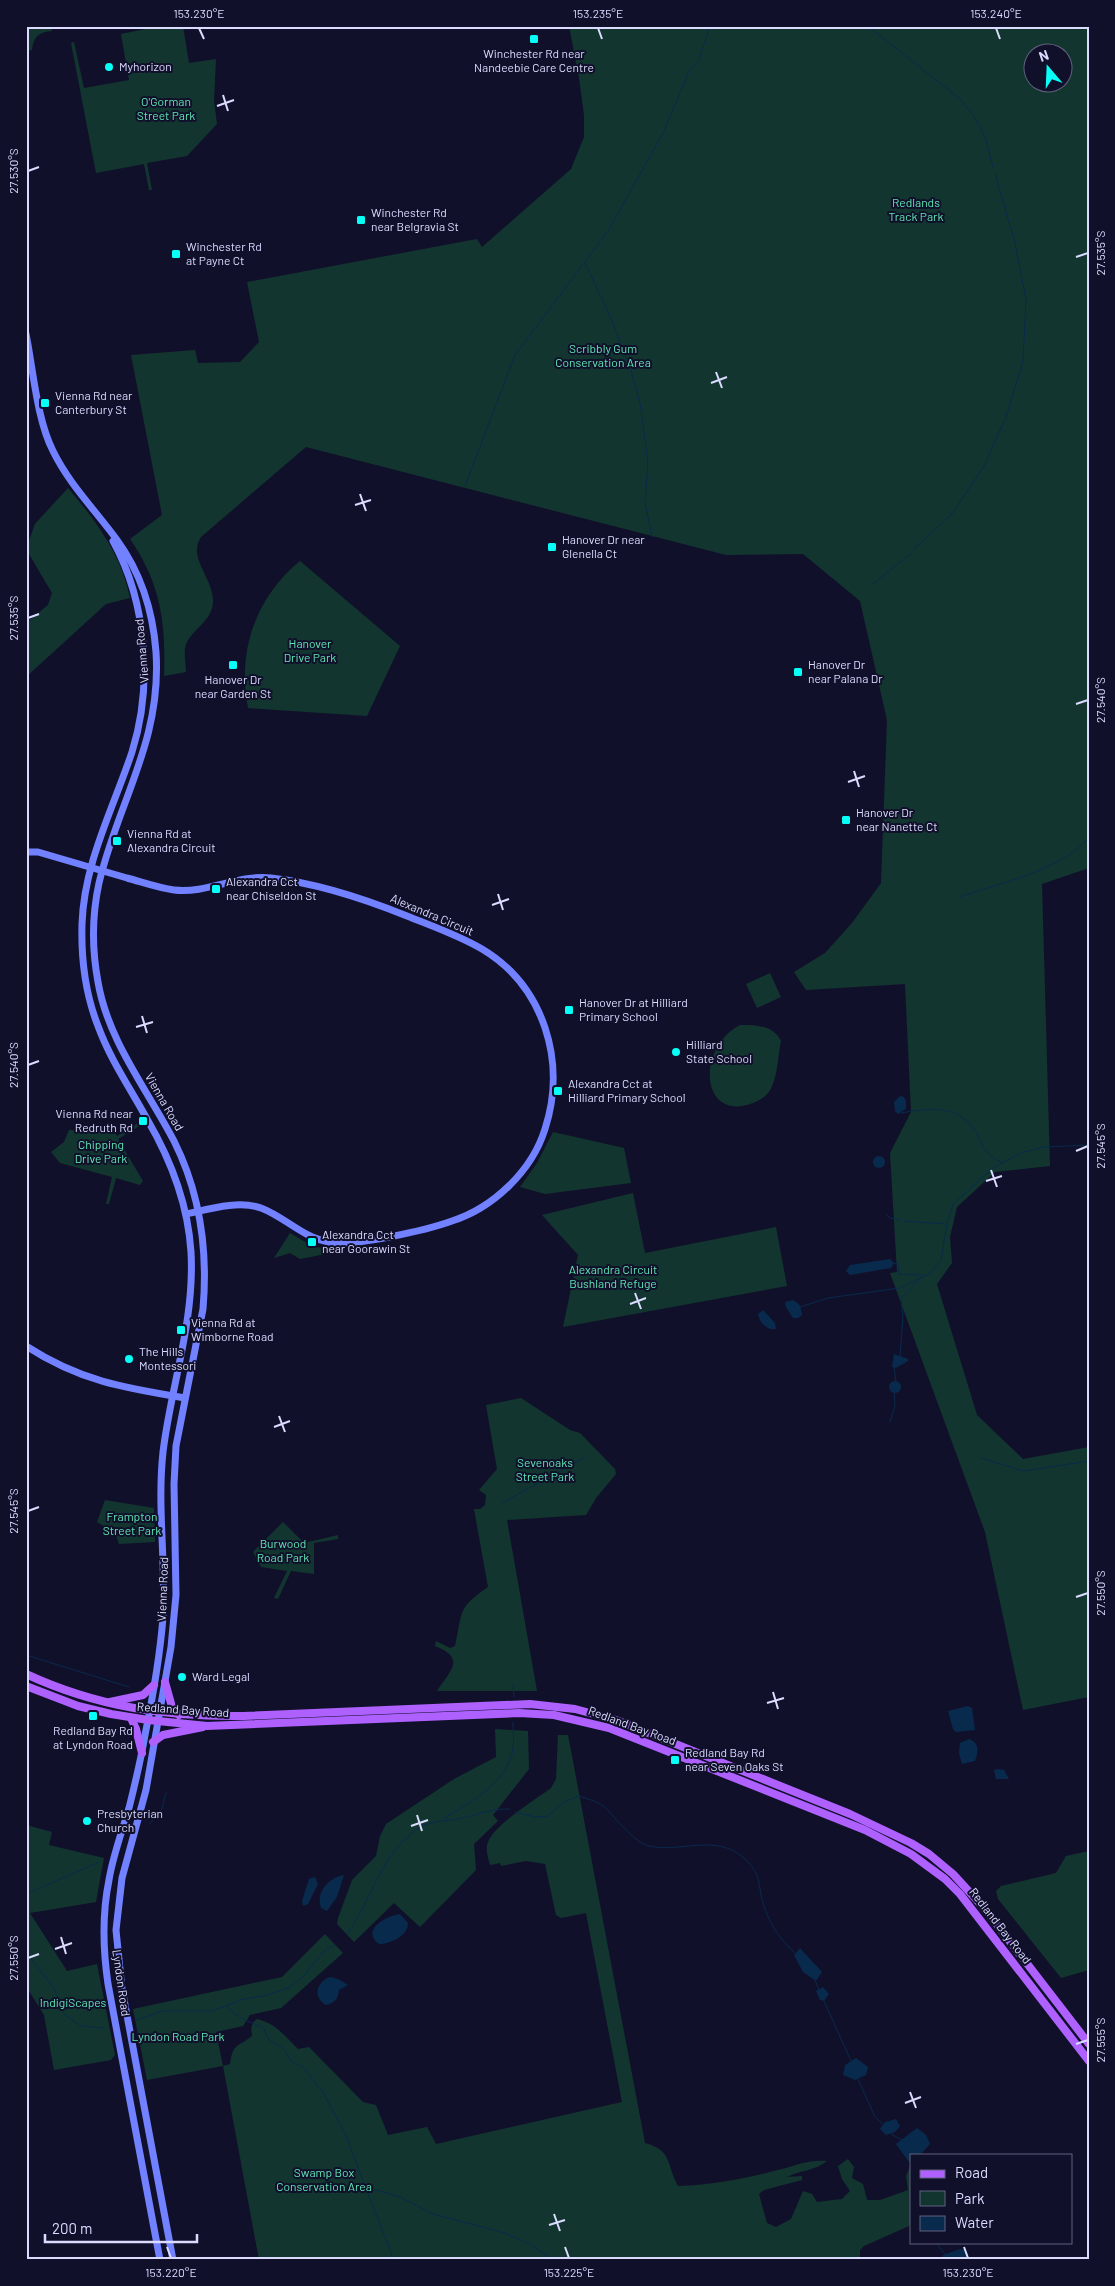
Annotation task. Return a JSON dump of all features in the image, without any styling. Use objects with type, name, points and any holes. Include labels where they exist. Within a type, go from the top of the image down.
[{"type":"main road","name":"Vienna Road","points":[[26,334],[42,416],[50,446],[62,466],[129,559],[143,590],[152,626],[157,674],[151,726],[143,757],[103,871],[97,894],[94,936],[95,964],[101,997],[114,1035],[183,1161],[198,1212],[205,1287],[203,1309],[185,1398],[175,1465],[176,1600],[165,1682],[158,1713]]},
{"type":"main road","name":"Vienna Road","points":[[103,524],[120,556],[133,590],[142,644],[144,679],[141,712],[132,752],[90,868],[83,904],[82,967],[90,1003],[104,1043],[169,1161],[186,1214],[191,1255],[191,1286],[165,1440],[161,1481],[163,1617],[149,1716]]},
{"type":"main road","name":"Alexandra Circuit","points":[[26,852],[38,852],[176,891],[252,878],[271,878],[371,902],[445,931],[482,949],[498,960],[517,979],[533,1001],[545,1025],[552,1049],[553,1099],[541,1139],[532,1156],[506,1189],[471,1214],[454,1221],[423,1229],[337,1243],[315,1239],[270,1212],[255,1206],[236,1205],[186,1214]]},
{"type":"main road","points":[[26,1346],[62,1368],[94,1380],[185,1398]]},
{"type":"main road","name":"Redland Bay Road","points":[[26,1674],[64,1690],[149,1716],[157,1721],[207,1726],[520,1713],[554,1715],[609,1728],[865,1830],[911,1854],[945,1879],[960,1894],[1089,2061]]},
{"type":"main road","points":[[165,1682],[172,1707],[179,1714]]},
{"type":"main road","points":[[106,1702],[137,1698],[148,1692],[154,1685]]},
{"type":"main road","name":"Redland Bay Road","points":[[26,1686],[78,1706],[131,1718],[158,1713],[244,1716],[530,1704],[576,1708],[616,1720],[850,1814],[886,1830],[929,1854],[953,1874],[985,1909],[1089,2044]]},
{"type":"main road","name":"Lyndon Road","points":[[158,1713],[142,1808],[122,1878],[117,1913],[118,1965],[173,2260]]},
{"type":"main road","name":"Lyndon Road","points":[[149,1716],[130,1806],[113,1860],[105,1909],[106,1970],[160,2260]]},
{"type":"main road","points":[[131,1718],[142,1752]]},
{"type":"main road","points":[[153,1742],[163,1735],[207,1726]]},
{"type":"main road","points":[[123,2064],[136,2062]]},
{"type":"green space","points":[[26,26],[51,26],[52,31],[37,36],[32,50],[26,51]]},
{"type":"green space","name":"O'Gorman Street Park","points":[[160,26],[183,26],[189,63],[216,59],[214,101],[217,124],[187,156],[147,163],[152,190],[149,190],[144,164],[96,173],[71,43],[74,42],[84,88],[129,80],[121,34]]},
{"type":"green space","points":[[569,26],[1089,26],[1089,868],[1042,884],[1050,1166],[995,1172],[957,1207],[950,1237],[952,1263],[937,1284],[977,1415],[1023,1459],[1089,1447],[1089,1697],[1023,1710],[985,1532],[890,1273],[897,1272],[890,1153],[911,1112],[905,984],[806,990],[794,972],[825,953],[852,923],[881,883],[887,720],[860,601],[803,554],[726,555],[306,447],[201,537],[197,553],[210,585],[213,602],[212,609],[209,616],[187,642],[185,648],[186,672],[164,676],[164,639],[159,604],[149,572],[130,539],[162,515],[131,355],[195,350],[198,363],[240,362],[259,342],[247,282],[477,239],[482,247],[571,169],[584,137],[584,115]]},
{"type":"green space","points":[[68,488],[98,526],[114,553],[126,582],[130,598],[106,604],[26,677],[26,623],[48,605],[52,593],[26,549],[35,524]]},
{"type":"green space","name":"Hanover Drive Park","points":[[300,561],[400,646],[367,716],[248,708],[245,667],[253,627],[271,592]]},
{"type":"green space","points":[[770,973],[781,997],[757,1008],[746,984]]},
{"type":"green space","points":[[740,1025],[764,1027],[778,1036],[781,1041],[776,1075],[769,1092],[756,1102],[736,1106],[723,1103],[714,1093],[710,1080],[711,1066],[716,1050],[726,1036]]},
{"type":"green space","name":"Chipping Drive Park","points":[[109,1122],[117,1136],[140,1122],[141,1125],[118,1139],[143,1181],[140,1185],[116,1178],[109,1204],[106,1204],[112,1177],[60,1163],[51,1152],[64,1142],[69,1130],[94,1131]]},
{"type":"green space","points":[[553,1132],[624,1148],[631,1183],[545,1194],[520,1187],[537,1163]]},
{"type":"green space","name":"Alexandra Circuit Bushland Refuge","points":[[633,1193],[645,1253],[776,1227],[787,1286],[563,1327],[578,1255],[542,1215]]},
{"type":"green space","points":[[290,1233],[312,1246],[331,1250],[331,1253],[300,1259],[290,1253],[274,1258]]},
{"type":"green space","name":"Sevenoaks Street Park","points":[[521,1398],[570,1430],[580,1433],[615,1469],[616,1474],[596,1498],[586,1515],[507,1520],[537,1691],[437,1691],[451,1671],[453,1660],[445,1651],[435,1646],[436,1641],[450,1648],[455,1646],[463,1611],[471,1600],[488,1587],[474,1509],[480,1509],[485,1505],[486,1495],[479,1490],[497,1469],[486,1405]]},
{"type":"green space","name":"Frampton Street Park","points":[[105,1500],[154,1508],[155,1542],[119,1544],[115,1533],[97,1522]]},
{"type":"green space","name":"Burwood Road Park","points":[[283,1522],[304,1543],[338,1535],[338,1539],[314,1543],[314,1574],[291,1571],[278,1599],[274,1598],[287,1571],[261,1567],[253,1552]]},
{"type":"green space","points":[[495,1729],[528,1731],[529,1769],[493,1815],[498,1821],[474,1844],[476,1870],[420,1927],[394,1903],[354,1942],[337,1924],[338,1918],[352,1880],[376,1856],[380,1836],[386,1824],[454,1779],[496,1757]]},
{"type":"green space","name":"Swamp Box Conservation Area","points":[[558,1735],[568,1735],[645,2143],[654,2146],[665,2154],[678,2186],[726,2181],[807,2162],[827,2161],[818,2167],[787,2177],[802,2176],[802,2180],[764,2190],[759,2194],[767,2223],[776,2227],[791,2219],[803,2191],[812,2194],[817,2202],[842,2199],[850,2191],[842,2179],[838,2166],[848,2159],[854,2167],[852,2178],[863,2184],[867,2200],[880,2200],[908,2190],[906,2176],[910,2166],[909,2226],[864,2246],[860,2250],[860,2260],[259,2260],[223,2066],[230,2064],[234,2049],[252,2036],[253,2023],[257,2019],[279,2031],[298,2049],[309,2047],[363,2102],[376,2105],[388,2135],[427,2127],[436,2144],[622,2102],[586,1913],[561,1918],[556,1915],[545,1864],[526,1861],[501,1866],[500,1863],[490,1865],[487,1853],[488,1842],[492,1835],[507,1820],[551,1788],[556,1779]]},
{"type":"green space","name":"IndigiScapes","points":[[26,1825],[52,1832],[49,1845],[104,1858],[96,1902],[30,1913],[67,1971],[97,1964],[115,2055],[111,2060],[54,2070],[44,2015],[26,1986]]},
{"type":"green space","points":[[1089,1851],[1089,1970],[1061,1978],[998,1899],[996,1891],[1001,1886],[1056,1873],[1066,1856]]},
{"type":"green space","name":"Lyndon Road Park","points":[[325,1934],[343,1953],[281,2008],[250,2015],[243,2026],[216,2032],[223,2066],[147,2080],[133,2009],[282,1977]]},
{"type":"water","points":[[900,1096],[904,1097],[906,1101],[906,1109],[898,1114],[895,1111],[894,1102]]},
{"type":"water","points":[[877,1156],[881,1156],[885,1162],[881,1168],[877,1168],[873,1164],[873,1160]]},
{"type":"water","points":[[890,1259],[894,1263],[891,1268],[850,1275],[846,1271],[850,1265]]},
{"type":"water","points":[[793,1300],[801,1308],[802,1315],[798,1318],[793,1318],[786,1307],[785,1302]]},
{"type":"water","points":[[763,1310],[775,1323],[776,1329],[770,1329],[762,1323],[758,1314]]},
{"type":"water","points":[[894,1354],[908,1359],[908,1361],[896,1368],[892,1367]]},
{"type":"water","points":[[893,1381],[897,1381],[901,1387],[897,1393],[893,1393],[889,1389],[889,1385]]},
{"type":"water","points":[[968,1706],[972,1708],[975,1730],[956,1732],[953,1729],[948,1711]]},
{"type":"water","points":[[969,1739],[977,1745],[976,1758],[975,1761],[962,1764],[959,1753],[960,1743]]},
{"type":"water","points":[[994,1770],[1004,1770],[1009,1779],[996,1779]]},
{"type":"water","points":[[344,1875],[337,1897],[327,1911],[321,1908],[320,1897],[322,1891],[333,1879]]},
{"type":"water","points":[[315,1877],[318,1884],[308,1904],[303,1906],[302,1901],[309,1879]]},
{"type":"water","points":[[400,1914],[408,1923],[405,1932],[393,1941],[379,1944],[372,1934],[377,1924]]},
{"type":"water","points":[[800,1948],[822,1972],[816,1981],[803,1972],[794,1955]]},
{"type":"water","points":[[330,1977],[348,1985],[339,1990],[334,2002],[326,2005],[319,1998],[318,1990],[322,1982]]},
{"type":"water","points":[[823,1987],[829,1994],[824,2001],[820,2000],[816,1991]]},
{"type":"water","points":[[856,2058],[868,2067],[866,2075],[855,2080],[843,2075],[845,2065]]},
{"type":"water","points":[[896,2119],[900,2126],[895,2132],[886,2135],[880,2129],[885,2122]]},
{"type":"water","points":[[917,2128],[926,2135],[930,2144],[921,2154],[910,2154],[909,2162],[896,2144]]},
{"type":"water","points":[[960,2249],[965,2250],[968,2254],[967,2260],[942,2260],[943,2255]]},
{"type":"waterway","points":[[465,486],[515,355],[608,231],[663,133],[689,71],[699,60],[710,26]]},
{"type":"waterway","points":[[868,26],[960,99],[974,116],[985,137],[993,167]]},
{"type":"waterway","points":[[914,549],[951,515],[983,468],[1006,417],[1023,361],[1026,300],[1015,243],[995,174]]},
{"type":"waterway","points":[[585,263],[611,318],[631,371],[640,403],[648,462],[645,502],[652,537]]},
{"type":"waterway","points":[[872,585],[910,554]]},
{"type":"waterway","points":[[959,897],[1029,875],[1047,867],[1078,849],[1089,837]]},
{"type":"waterway","points":[[901,1113],[933,1109],[952,1112],[969,1123],[988,1154],[1003,1163]]},
{"type":"waterway","points":[[800,1307],[828,1298],[900,1288],[929,1274],[941,1260],[947,1224],[953,1204],[993,1168],[1021,1153],[1044,1147],[1089,1145]]},
{"type":"waterway","points":[[886,1214],[890,1218],[900,1220]]},
{"type":"waterway","points":[[904,1221],[946,1224]]},
{"type":"waterway","points":[[894,1263],[898,1264],[899,1274],[923,1275]]},
{"type":"waterway","points":[[900,1357],[903,1317],[901,1298],[921,1278]]},
{"type":"waterway","points":[[894,1367],[896,1382]]},
{"type":"waterway","points":[[890,1422],[895,1406],[894,1391]]},
{"type":"waterway","points":[[502,1503],[584,1458]]},
{"type":"waterway","points":[[981,1458],[1024,1471],[1089,1461]]},
{"type":"waterway","points":[[26,1655],[129,1687]]},
{"type":"waterway","points":[[513,1685],[514,1697]]},
{"type":"waterway","points":[[443,1819],[486,1791],[504,1772],[510,1761],[513,1749],[513,1722]]},
{"type":"waterway","points":[[149,1824],[161,1812],[166,1793]]},
{"type":"waterway","points":[[515,1812],[534,1817],[548,1816],[566,1801],[579,1796],[601,1804],[631,1835],[643,1844],[661,1848],[710,1845],[733,1851],[744,1858],[755,1871],[767,1915],[781,1939],[795,1953]]},
{"type":"waterway","points":[[348,1933],[387,1862],[397,1848],[421,1827],[430,1823],[458,1819],[489,1811],[510,1809]]},
{"type":"waterway","points":[[26,1894],[99,1862]]},
{"type":"waterway","points":[[137,2020],[163,2011],[212,2011],[244,1999],[263,1996],[289,1988],[304,1976],[324,1951],[334,1945]]},
{"type":"waterway","points":[[26,1952],[54,1988],[64,2014],[81,2026],[104,2028]]},
{"type":"waterway","points":[[815,1980],[819,1990]]},
{"type":"waterway","points":[[824,2001],[851,2061]]},
{"type":"waterway","points":[[226,2005],[233,2013],[243,2019],[263,2027],[269,2040],[284,2049],[292,2062],[303,2067],[324,2094],[346,2136],[393,2258]]},
{"type":"waterway","points":[[858,2079],[875,2117],[884,2125]]},
{"type":"waterway","points":[[891,2134],[902,2140]]},
{"type":"waterway","points":[[366,2187],[400,2197],[433,2214],[505,2233],[531,2245],[553,2260]]},
{"type":"waterway","points":[[938,2244],[945,2254]]},
{"type":"place","name":"Winchester Rd near Nandeebie Care Centre","points":[[534,39]]},
{"type":"place","name":"Myhorizon","points":[[109,67]]},
{"type":"place","name":"Winchester Rd near Belgravia St","points":[[361,220]]},
{"type":"place","name":"Winchester Rd at Payne Ct","points":[[176,254]]},
{"type":"place","name":"Vienna Rd near Canterbury St","points":[[45,403]]},
{"type":"place","name":"Hanover Dr near Glenella Ct","points":[[552,547]]},
{"type":"place","name":"Hanover Dr near Garden St","points":[[233,665]]},
{"type":"place","name":"Hanover Dr near Palana Dr","points":[[798,672]]},
{"type":"place","name":"Hanover Dr near Nanette Ct","points":[[846,820]]},
{"type":"place","name":"Vienna Rd at Alexandra Circuit","points":[[117,841]]},
{"type":"place","name":"Alexandra Cct near Chiseldon St","points":[[216,889]]},
{"type":"place","name":"Hanover Dr at Hilliard Primary School","points":[[569,1010]]},
{"type":"place","name":"Hilliard State School","points":[[676,1052]]},
{"type":"place","name":"Alexandra Cct at Hilliard Primary School","points":[[558,1091]]},
{"type":"place","name":"Vienna Rd near Redruth Rd","points":[[143,1121]]},
{"type":"place","name":"Alexandra Cct near Goorawin St","points":[[312,1242]]},
{"type":"place","name":"Vienna Rd at Wimborne Road","points":[[181,1330]]},
{"type":"place","name":"The Hills Montessori","points":[[129,1359]]},
{"type":"place","name":"Ward Legal","points":[[182,1677]]},
{"type":"place","name":"Redland Bay Rd at Lyndon Road","points":[[93,1716]]},
{"type":"place","name":"Redland Bay Rd near Seven Oaks St","points":[[675,1760]]},
{"type":"place","name":"Presbyterian Church","points":[[87,1821]]},
{"type":"park label","name":"Redlands Track Park","points":[[916,210]]},
{"type":"park label","name":"Scribbly Gum Conservation Area","points":[[603,356]]}]
